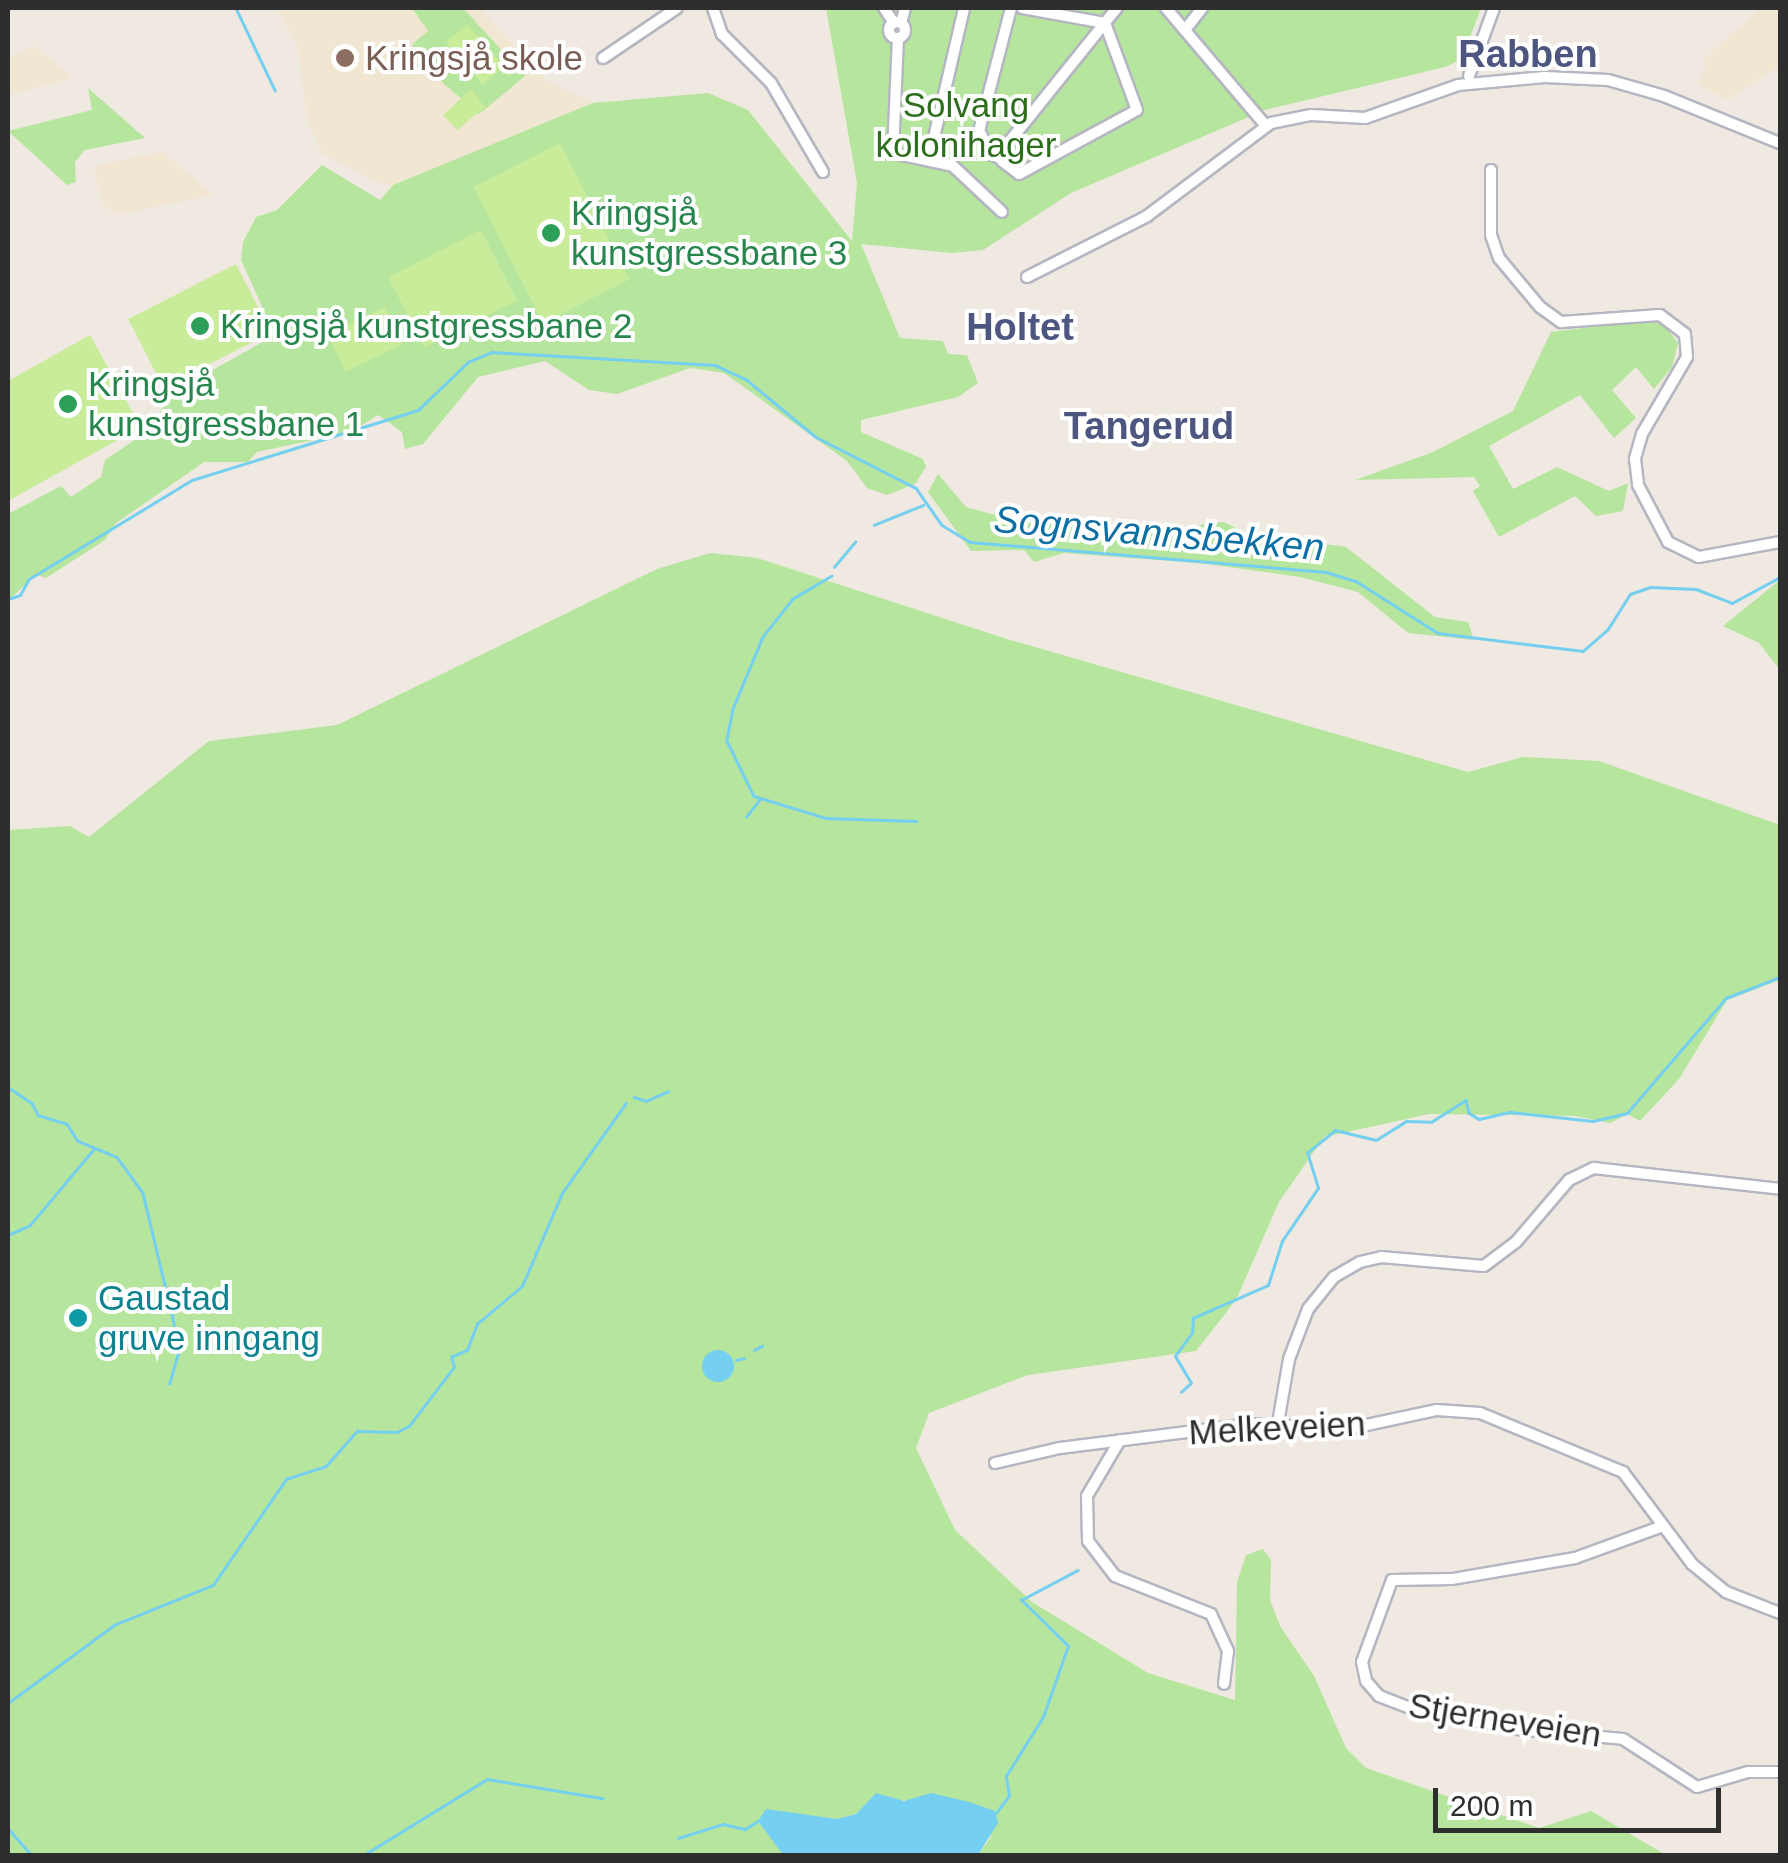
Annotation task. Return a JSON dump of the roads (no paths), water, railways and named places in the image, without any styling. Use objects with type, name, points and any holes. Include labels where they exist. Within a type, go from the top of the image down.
[{"type":"street","points":[[603,58],[676,8]]},
{"type":"street","points":[[713,8],[722,34],[771,83],[823,172]]},
{"type":"street","points":[[884,8],[897,23]]},
{"type":"street","points":[[905,8],[889,31],[898,38],[893,153],[953,166],[1002,212]]},
{"type":"street","points":[[929,159],[964,8]]},
{"type":"street","points":[[1011,8],[979,131],[997,158],[1019,174],[1138,110],[1105,22]]},
{"type":"street","points":[[1022,8],[1105,22]]},
{"type":"street","points":[[997,158],[1117,8]]},
{"type":"street","points":[[1166,8],[1266,126]]},
{"type":"street","points":[[1185,30],[1202,8]]},
{"type":"street","points":[[1469,76],[1494,8]]},
{"type":"street","points":[[1027,277],[1147,216],[1266,126],[1311,115],[1365,118],[1412,99],[1488,81],[1584,77],[1664,96],[1780,143]]},
{"type":"street","points":[[1491,170],[1491,235],[1499,258],[1540,307],[1561,322],[1660,314],[1686,334],[1687,357],[1635,459],[1638,484],[1668,542],[1698,556],[1780,542]]},
{"type":"street","points":[[1278,1423],[1290,1359],[1308,1309],[1334,1276],[1360,1262],[1381,1257],[1484,1266],[1516,1242],[1569,1180],[1594,1168],[1780,1189]]},
{"type":"street","name":"Melkeveien","points":[[996,1464],[1120,1440],[1278,1423],[1348,1428],[1436,1410],[1510,1420],[1623,1472],[1714,1584],[1780,1614]]},
{"type":"street","points":[[1120,1440],[1087,1496],[1088,1541],[1115,1576],[1211,1614],[1228,1651],[1224,1684]]},
{"type":"street","name":"Stjerneveien","points":[[1664,1526],[1575,1558],[1452,1578],[1392,1580],[1362,1662],[1366,1681],[1378,1696],[1408,1707],[1516,1729],[1622,1739],[1698,1787],[1748,1772],[1780,1772]]},
{"type":"water","points":[[718,1350],[729,1355],[734,1366],[729,1377],[718,1382],[707,1377],[702,1366],[707,1355]]},
{"type":"water","points":[[876,1793],[904,1801],[931,1793],[969,1802],[995,1811],[998,1823],[978,1855],[784,1856],[758,1821],[766,1809],[837,1819],[856,1814]]},
{"type":"waterway","points":[[236,8],[275,90]]},
{"type":"waterway","name":"Sognsvannsbekken","points":[[8,599],[20,595],[29,579],[192,480],[418,410],[468,362],[491,352],[715,365],[747,380],[816,437],[916,488],[942,525],[970,542],[1326,572],[1356,581],[1438,633],[1583,651],[1608,629],[1630,594],[1650,587],[1696,589],[1732,603],[1780,577]]},
{"type":"waterway","points":[[874,525],[923,505]]},
{"type":"waterway","points":[[834,567],[855,542]]},
{"type":"waterway","points":[[832,576],[793,599],[763,637],[733,709],[727,741],[754,796],[826,818],[916,821]]},
{"type":"waterway","points":[[746,817],[760,799]]},
{"type":"waterway","points":[[1181,1392],[1191,1383],[1175,1356],[1192,1333],[1193,1318],[1268,1285],[1282,1241],[1318,1188],[1307,1153],[1335,1130],[1376,1140],[1407,1121],[1431,1122],[1466,1100],[1469,1113],[1479,1119],[1510,1112],[1593,1121],[1627,1113],[1726,998],[1780,977]]},
{"type":"waterway","points":[[8,1087],[32,1103],[38,1115],[67,1124],[78,1141],[117,1157],[143,1193],[180,1348],[170,1384]]},
{"type":"waterway","points":[[634,1097],[646,1101],[668,1091]]},
{"type":"waterway","points":[[8,1703],[114,1625],[213,1585],[286,1479],[326,1466],[357,1431],[397,1432],[409,1426],[454,1367],[451,1357],[467,1350],[477,1324],[522,1286],[562,1193],[626,1103]]},
{"type":"waterway","points":[[8,1235],[30,1225],[93,1150]]},
{"type":"waterway","points":[[754,1350],[762,1346]]},
{"type":"waterway","points":[[736,1360],[744,1358]]},
{"type":"waterway","points":[[996,1813],[1009,1796],[1006,1776],[1043,1717],[1068,1646],[1021,1600],[1078,1570]]},
{"type":"waterway","points":[[362,1856],[487,1779],[602,1798]]},
{"type":"waterway","points":[[678,1838],[723,1824],[745,1829],[758,1821]]},
{"type":"waterway","points":[[8,1828],[32,1856]]},
{"type":"place","name":"Kringsjå skole","points":[[345,58]]},
{"type":"place","name":"Kringsjå kunstgressbane 3","points":[[551,233]]},
{"type":"place","name":"Kringsjå kunstgressbane 2","points":[[200,326]]},
{"type":"place","name":"Kringsjå kunstgressbane 1","points":[[68,404]]},
{"type":"place","name":"Gaustad gruve inngang","points":[[78,1318]]},
{"type":"district","name":"Rabben","points":[[1528,55]]},
{"type":"district","name":"Holtet","points":[[1020,328]]},
{"type":"district","name":"Tangerud","points":[[1149,427]]},
{"type":"park label","name":"Solvang kolonihager","points":[[966,125]]}]
